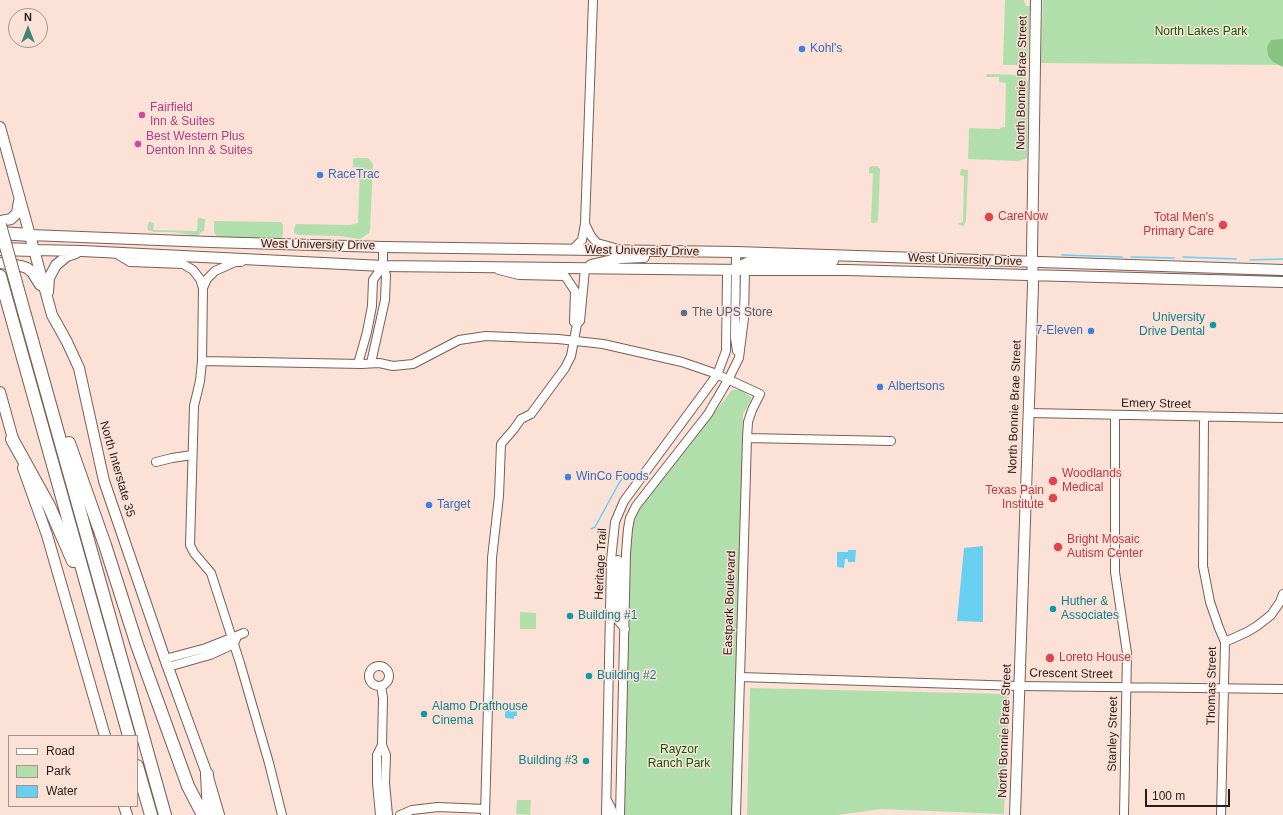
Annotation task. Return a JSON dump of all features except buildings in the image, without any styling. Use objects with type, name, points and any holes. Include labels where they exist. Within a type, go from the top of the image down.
[{"type":"highway","points":[[0,225],[165,815]]},
{"type":"highway","name":"West University Drive","points":[[0,233],[30,235]]},
{"type":"highway","name":"West University Drive","points":[[0,249],[34,250]]},
{"type":"highway","points":[[0,276],[129,735]]},
{"type":"highway","points":[[42,377],[63,424],[105,545],[137,645],[183,772],[203,815]]},
{"type":"highway","points":[[12,439],[58,526],[95,616]]},
{"type":"highway","points":[[138,770],[151,815]]},
{"type":"highway","points":[[207,774],[209,815]]},
{"type":"main road","name":"North Bonnie Brae Street","points":[[1015,815],[1033,275],[1036,0]]},
{"type":"main road","name":"North Interstate 35","points":[[0,127],[52,315],[79,368],[104,481],[166,663],[207,774],[219,815]]},
{"type":"main road","points":[[0,221],[11,219],[17,213],[20,200]]},
{"type":"main road","name":"West University Drive","points":[[30,235],[383,247],[736,252],[1283,270]]},
{"type":"main road","points":[[209,258],[210,242]]},
{"type":"main road","name":"West University Drive","points":[[34,250],[383,266],[846,270],[1283,282]]},
{"type":"main road","points":[[48,300],[49,278],[56,265],[67,256],[82,251]]},
{"type":"main road","points":[[571,268],[629,258],[723,257],[736,252]]},
{"type":"main road","points":[[630,269],[638,275],[727,276],[741,270],[742,265],[749,262],[828,262],[862,256]]},
{"type":"main road","points":[[0,263],[21,266],[32,272],[38,281],[52,315]]},
{"type":"main road","points":[[1244,268],[1244,280]]},
{"type":"main road","points":[[0,392],[12,439],[47,534],[104,735]]},
{"type":"street","points":[[573,250],[582,240],[585,224],[593,0]]},
{"type":"street","points":[[585,224],[591,236],[597,243],[621,250]]},
{"type":"street","points":[[371,363],[385,300],[386,275],[383,266],[383,247]]},
{"type":"street","name":"Heritage Trail","points":[[620,815],[626,554],[630,518],[636,506],[708,414],[728,380],[737,361],[735,338],[741,270],[736,252]]},
{"type":"street","points":[[115,253],[130,262],[183,264],[193,270],[200,279],[203,288],[202,361],[200,381],[194,406],[190,545],[194,553],[211,573],[237,638],[282,815]]},
{"type":"street","points":[[203,288],[207,279],[215,271],[235,262],[262,260]]},
{"type":"street","points":[[358,364],[367,332],[372,306],[373,280],[383,266]]},
{"type":"street","points":[[489,268],[519,275],[565,276],[575,291],[574,322],[577,324]]},
{"type":"street","points":[[400,815],[412,810],[438,807],[485,812],[492,558],[499,496],[501,444],[521,419],[532,414],[565,368],[571,356],[577,324],[580,321],[585,268]]},
{"type":"street","name":"Heritage Trail","points":[[606,815],[611,560],[615,522],[624,501],[717,375],[726,351],[727,276]]},
{"type":"street","points":[[202,361],[358,364],[379,363],[394,366],[413,364],[459,340],[486,336],[575,340],[603,344],[682,362],[728,380]]},
{"type":"street","name":"Eastpark Boulevard","points":[[728,380],[760,394],[748,422],[747,438],[736,815]]},
{"type":"street","name":"Emery Street","points":[[1028,413],[1283,418]]},
{"type":"street","name":"Stanley Street","points":[[1115,415],[1114,572],[1127,652],[1124,815]]},
{"type":"street","name":"Thomas Street","points":[[1204,417],[1203,566],[1210,602],[1225,642],[1221,815]]},
{"type":"street","points":[[747,438],[891,441]]},
{"type":"street","points":[[156,462],[192,455]]},
{"type":"street","points":[[618,560],[617,619],[624,629]]},
{"type":"street","points":[[1225,642],[1257,626],[1270,615],[1280,602],[1283,594]]},
{"type":"street","points":[[166,663],[210,654],[237,638]]},
{"type":"street","points":[[385,664],[389,672],[389,678],[386,683],[381,686],[375,685],[370,681],[370,667],[385,664]]},
{"type":"street","name":"Crescent Street","points":[[740,676],[1019,686],[1283,689]]},
{"type":"street","points":[[381,686],[383,698],[382,745],[386,755],[385,783],[388,815]]},
{"type":"street","points":[[608,716],[622,717]]},
{"type":"street","points":[[380,815],[377,783],[377,755],[382,745]]},
{"type":"street","points":[[606,799],[612,810],[612,815]]},
{"type":"green space","points":[[1005,0],[1024,0],[1026,6],[1030,6],[1028,59],[1026,64],[1003,65]]},
{"type":"green space","name":"North Lakes Park","points":[[1043,0],[1283,0],[1283,65],[1041,63]]},
{"type":"green space","points":[[1283,39],[1283,67],[1273,62],[1268,56],[1267,47],[1271,40]]},
{"type":"green space","points":[[987,74],[1022,75],[1028,82],[1027,157],[1025,159],[1018,161],[968,159],[969,128],[1000,129],[1005,127],[1006,83],[999,82],[999,77],[986,77]]},
{"type":"green space","points":[[368,158],[373,164],[369,233],[360,239],[339,236],[298,235],[294,233],[296,224],[350,225],[358,223],[360,168],[353,167],[353,159]]},
{"type":"green space","points":[[871,166],[877,166],[880,169],[878,221],[875,223],[871,223],[873,173],[869,174],[869,168]]},
{"type":"green space","points":[[961,169],[968,170],[966,220],[964,226],[958,224],[963,222],[964,176],[960,175]]},
{"type":"green space","points":[[198,218],[205,219],[204,231],[197,236],[174,232],[154,232],[148,230],[147,228],[149,222],[151,222],[154,223],[153,230],[197,231]]},
{"type":"green space","points":[[214,221],[281,222],[283,225],[283,234],[282,237],[278,239],[221,238],[216,236],[214,231]]},
{"type":"green space","name":"Rayzor Ranch Park","points":[[732,390],[741,390],[752,398],[743,414],[733,815],[623,815],[631,543],[634,522],[642,505]]},
{"type":"green space","points":[[520,612],[536,613],[536,629],[520,629]]},
{"type":"green space","points":[[750,688],[1009,694],[1004,814],[881,809],[837,815],[747,815]]},
{"type":"green space","points":[[517,800],[531,800],[530,815],[516,814]]},
{"type":"water","points":[[983,546],[983,622],[957,621],[964,548]]},
{"type":"water","points":[[848,550],[856,550],[855,562],[848,562],[848,559],[845,559],[844,568],[837,567],[837,552],[848,552]]},
{"type":"water","points":[[505,706],[515,706],[515,709],[517,709],[517,716],[514,716],[514,719],[505,718]]},
{"type":"waterway","points":[[1062,255],[1122,257]]},
{"type":"waterway","points":[[1131,257],[1174,258]]},
{"type":"waterway","points":[[1183,257],[1236,259]]},
{"type":"waterway","points":[[1250,260],[1283,259]]},
{"type":"waterway","points":[[591,529],[595,527],[619,483],[627,472]]},
{"type":"place","name":"Kohl's","points":[[802,49]]},
{"type":"place","name":"Fairfield Inn & Suites","points":[[142,115]]},
{"type":"place","name":"Best Western Plus Denton Inn & Suites","points":[[138,144]]},
{"type":"place","name":"RaceTrac","points":[[320,175]]},
{"type":"place","name":"CareNow","points":[[989,217]]},
{"type":"place","name":"Total Men's Primary Care","points":[[1223,225]]},
{"type":"place","name":"The UPS Store","points":[[684,313]]},
{"type":"place","name":"University Drive Dental","points":[[1213,325]]},
{"type":"place","name":"7-Eleven","points":[[1091,331]]},
{"type":"place","name":"Albertsons","points":[[880,387]]},
{"type":"place","name":"WinCo Foods","points":[[568,477]]},
{"type":"place","name":"Woodlands Medical","points":[[1053,481]]},
{"type":"place","name":"Texas Pain Institute","points":[[1053,498]]},
{"type":"place","name":"Target","points":[[429,505]]},
{"type":"place","name":"Bright Mosaic Autism Center","points":[[1058,547]]},
{"type":"place","name":"Huther & Associates","points":[[1053,609]]},
{"type":"place","name":"Building #1","points":[[570,616]]},
{"type":"place","name":"Loreto House","points":[[1050,658]]},
{"type":"place","name":"Building #2","points":[[589,676]]},
{"type":"place","name":"Alamo Drafthouse Cinema","points":[[424,714]]},
{"type":"place","name":"Building #3","points":[[586,761]]}]
